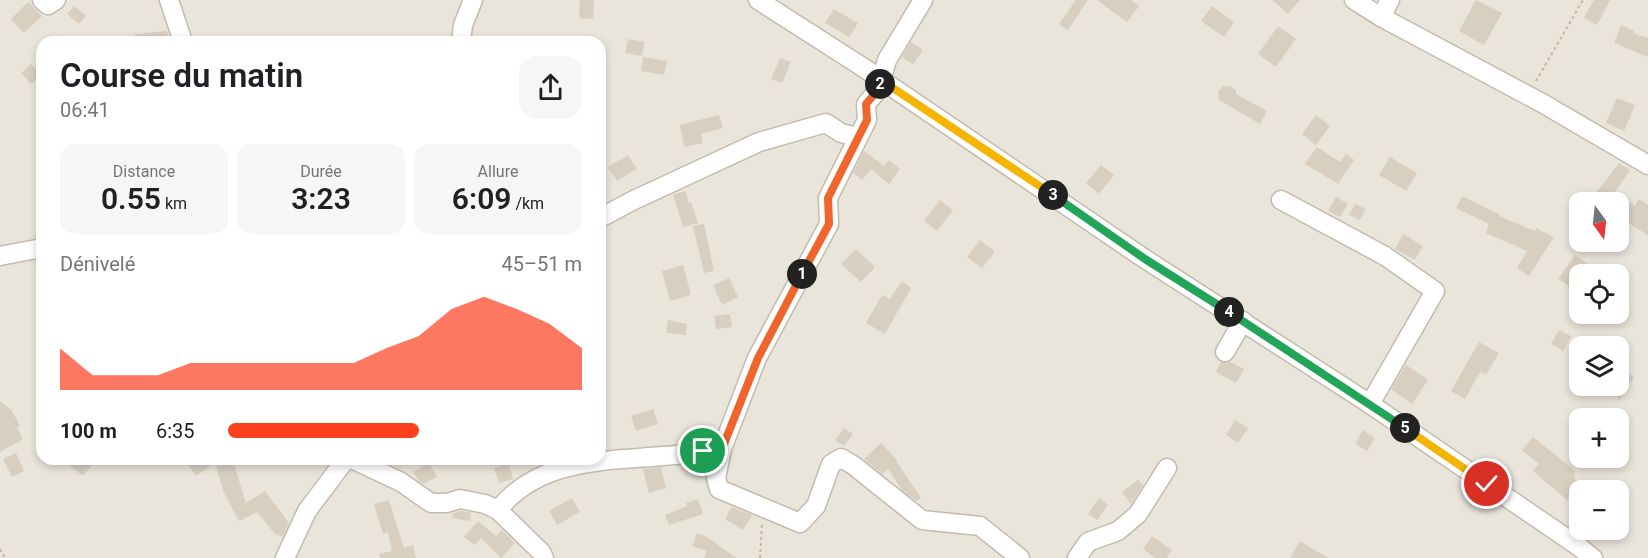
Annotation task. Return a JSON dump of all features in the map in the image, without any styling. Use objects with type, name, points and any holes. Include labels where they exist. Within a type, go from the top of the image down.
[{"type":"street","points":[[42,0],[48,5],[56,0]]},
{"type":"street","points":[[169,0],[180,36]]},
{"type":"street","points":[[462,36],[473,0]]},
{"type":"street","points":[[758,0],[881,80],[1145,259],[1370,404],[1593,558]]},
{"type":"street","points":[[923,0],[886,60],[878,90],[866,104],[867,120],[828,198],[829,224],[758,358],[722,449],[716,478],[719,489],[800,523],[816,506],[831,464],[841,458],[922,520],[980,526],[1020,558]]},
{"type":"street","points":[[1354,0],[1648,165]]},
{"type":"street","points":[[1381,17],[1390,0]]},
{"type":"street","points":[[606,215],[759,142],[826,123],[841,133],[857,136]]},
{"type":"street","points":[[1281,200],[1384,256],[1435,291],[1370,404]]},
{"type":"street","points":[[0,256],[36,249]]},
{"type":"street","points":[[1225,352],[1244,321]]},
{"type":"street","points":[[606,460],[722,449]]},
{"type":"street","points":[[285,558],[307,511],[342,465]]},
{"type":"street","points":[[365,465],[394,478],[431,503],[447,503],[460,499],[485,504],[498,510],[541,552],[544,558]]},
{"type":"street","points":[[498,510],[525,484],[572,465]]},
{"type":"street","points":[[1077,558],[1088,542],[1118,531],[1138,514],[1167,468]]},
{"type":"path","points":[[1527,96],[1583,0]]},
{"type":"path","points":[[760,558],[763,507]]},
{"type":"path","points":[[0,549],[4,558]]},
{"type":"shaded area","points":[[0,0],[1648,0],[1648,558],[0,558]]},
{"type":"building","points":[[580,0],[594,0],[593,19],[579,18]]},
{"type":"building","points":[[1076,0],[1088,0],[1068,30],[1059,24]]},
{"type":"building","points":[[1097,0],[1131,0],[1139,6],[1127,22]]},
{"type":"building","points":[[1272,0],[1300,0],[1288,14]]},
{"type":"building","points":[[1476,0],[1502,13],[1484,45],[1459,31]]},
{"type":"building","points":[[1594,0],[1610,0],[1597,25],[1584,18]]},
{"type":"building","points":[[28,2],[42,16],[24,33],[11,19]]},
{"type":"building","points":[[74,6],[86,16],[79,24],[67,14]]},
{"type":"building","points":[[1212,6],[1234,22],[1224,37],[1201,21]]},
{"type":"building","points":[[834,9],[858,23],[849,37],[825,23]]},
{"type":"building","points":[[1621,25],[1634,31],[1633,33],[1648,38],[1648,57],[1614,43]]},
{"type":"building","points":[[1278,26],[1296,39],[1276,67],[1258,54]]},
{"type":"building","points":[[167,31],[168,36],[135,36],[135,34]]},
{"type":"building","points":[[628,39],[645,42],[642,56],[625,53]]},
{"type":"building","points":[[911,42],[923,50],[913,64],[902,57]]},
{"type":"building","points":[[643,57],[667,61],[664,75],[641,71]]},
{"type":"building","points":[[780,58],[791,62],[782,83],[771,79]]},
{"type":"building","points":[[31,64],[36,70],[36,80],[31,84],[21,73]]},
{"type":"building","points":[[1223,86],[1230,86],[1236,90],[1236,94],[1267,111],[1260,124],[1219,100],[1218,91]]},
{"type":"building","points":[[1617,98],[1635,105],[1624,131],[1606,123]]},
{"type":"building","points":[[719,115],[723,128],[701,134],[703,143],[684,147],[680,125]]},
{"type":"building","points":[[1316,115],[1330,126],[1316,145],[1302,134]]},
{"type":"building","points":[[1317,147],[1340,162],[1346,154],[1354,160],[1338,184],[1305,164]]},
{"type":"building","points":[[864,151],[884,166],[889,160],[900,169],[889,184],[871,169],[862,180],[853,173]]},
{"type":"building","points":[[628,155],[637,169],[617,181],[608,167]]},
{"type":"building","points":[[1390,157],[1417,173],[1406,191],[1379,175]]},
{"type":"building","points":[[1619,163],[1630,170],[1615,192],[1597,192]]},
{"type":"building","points":[[1101,165],[1114,175],[1099,194],[1086,183]]},
{"type":"building","points":[[685,191],[698,223],[683,227],[673,195]]},
{"type":"building","points":[[1462,196],[1499,216],[1535,231],[1536,228],[1554,237],[1529,276],[1517,268],[1527,251],[1486,233],[1489,224],[1456,208]]},
{"type":"building","points":[[1336,197],[1348,204],[1340,217],[1328,211]]},
{"type":"building","points":[[1639,199],[1648,205],[1648,235],[1629,224],[1629,202],[1635,206]]},
{"type":"building","points":[[940,200],[953,210],[937,231],[924,221]]},
{"type":"building","points":[[1355,204],[1366,209],[1360,220],[1349,215]]},
{"type":"building","points":[[704,224],[714,271],[704,273],[693,226]]},
{"type":"building","points":[[1403,234],[1423,246],[1415,260],[1395,249]]},
{"type":"building","points":[[980,240],[995,252],[982,268],[967,257]]},
{"type":"building","points":[[856,249],[875,267],[861,282],[841,264]]},
{"type":"building","points":[[1575,255],[1588,264],[1569,264],[1569,286],[1558,279]]},
{"type":"building","points":[[683,265],[691,295],[670,301],[662,271]]},
{"type":"building","points":[[729,278],[738,297],[722,305],[713,285]]},
{"type":"building","points":[[902,281],[911,288],[885,334],[866,323],[882,295],[890,299]]},
{"type":"building","points":[[730,314],[732,327],[716,329],[714,316]]},
{"type":"building","points":[[668,320],[687,324],[686,335],[666,333]]},
{"type":"building","points":[[1559,330],[1571,336],[1563,351],[1551,344]]},
{"type":"building","points":[[1479,342],[1499,353],[1486,375],[1480,372],[1465,399],[1451,391]]},
{"type":"building","points":[[1221,362],[1231,362],[1244,369],[1236,383],[1216,372]]},
{"type":"building","points":[[1406,365],[1428,380],[1412,404],[1391,389]]},
{"type":"building","points":[[1629,374],[1634,377],[1629,385]]},
{"type":"building","points":[[0,401],[12,411],[20,426],[17,428],[23,439],[0,452]]},
{"type":"building","points":[[653,409],[658,424],[636,431],[631,416]]},
{"type":"building","points":[[1235,420],[1248,428],[1238,443],[1226,435]]},
{"type":"building","points":[[844,428],[853,434],[844,446],[835,440]]},
{"type":"building","points":[[1363,430],[1375,438],[1367,451],[1355,444]]},
{"type":"building","points":[[1533,437],[1574,470],[1576,480],[1569,480],[1567,500],[1533,471],[1539,464],[1522,450]]},
{"type":"building","points":[[881,443],[897,460],[921,498],[916,501],[902,490],[888,469],[882,474],[864,459]]},
{"type":"building","points":[[16,453],[24,471],[12,477],[3,459]]},
{"type":"building","points":[[71,465],[92,465],[83,476]]},
{"type":"building","points":[[188,465],[212,465],[196,476]]},
{"type":"building","points":[[234,465],[246,503],[265,491],[289,523],[283,537],[275,534],[257,512],[239,521],[224,493],[216,466]]},
{"type":"building","points":[[430,465],[437,477],[424,484],[413,472]]},
{"type":"building","points":[[510,465],[513,479],[499,483],[494,468]]},
{"type":"building","points":[[661,467],[666,488],[649,493],[643,469]]},
{"type":"building","points":[[1138,480],[1143,485],[1131,504],[1122,492]]},
{"type":"building","points":[[572,498],[580,512],[557,525],[549,511]]},
{"type":"building","points":[[1099,498],[1108,505],[1097,520],[1088,514]]},
{"type":"building","points":[[698,499],[703,514],[669,525],[665,515]]},
{"type":"building","points":[[389,500],[404,548],[413,545],[416,558],[380,558],[379,554],[392,551],[388,532],[383,534],[374,504]]},
{"type":"building","points":[[732,507],[752,515],[743,530],[725,519]]},
{"type":"building","points":[[461,511],[471,513],[470,521],[452,518],[453,513]]},
{"type":"building","points":[[478,521],[496,536],[502,530],[515,543],[501,558],[481,538],[475,545],[464,537]]},
{"type":"building","points":[[697,533],[707,537],[736,558],[704,558],[707,551],[692,546]]},
{"type":"building","points":[[1152,536],[1172,550],[1167,558],[1155,558],[1143,549]]},
{"type":"building","points":[[1300,541],[1328,558],[1290,558]]},
{"type":"route","points":[[703,451],[722,449],[758,358],[829,224],[828,198],[867,120],[866,104],[878,90],[881,80],[1145,259],[1244,321],[1487,484]]}]
